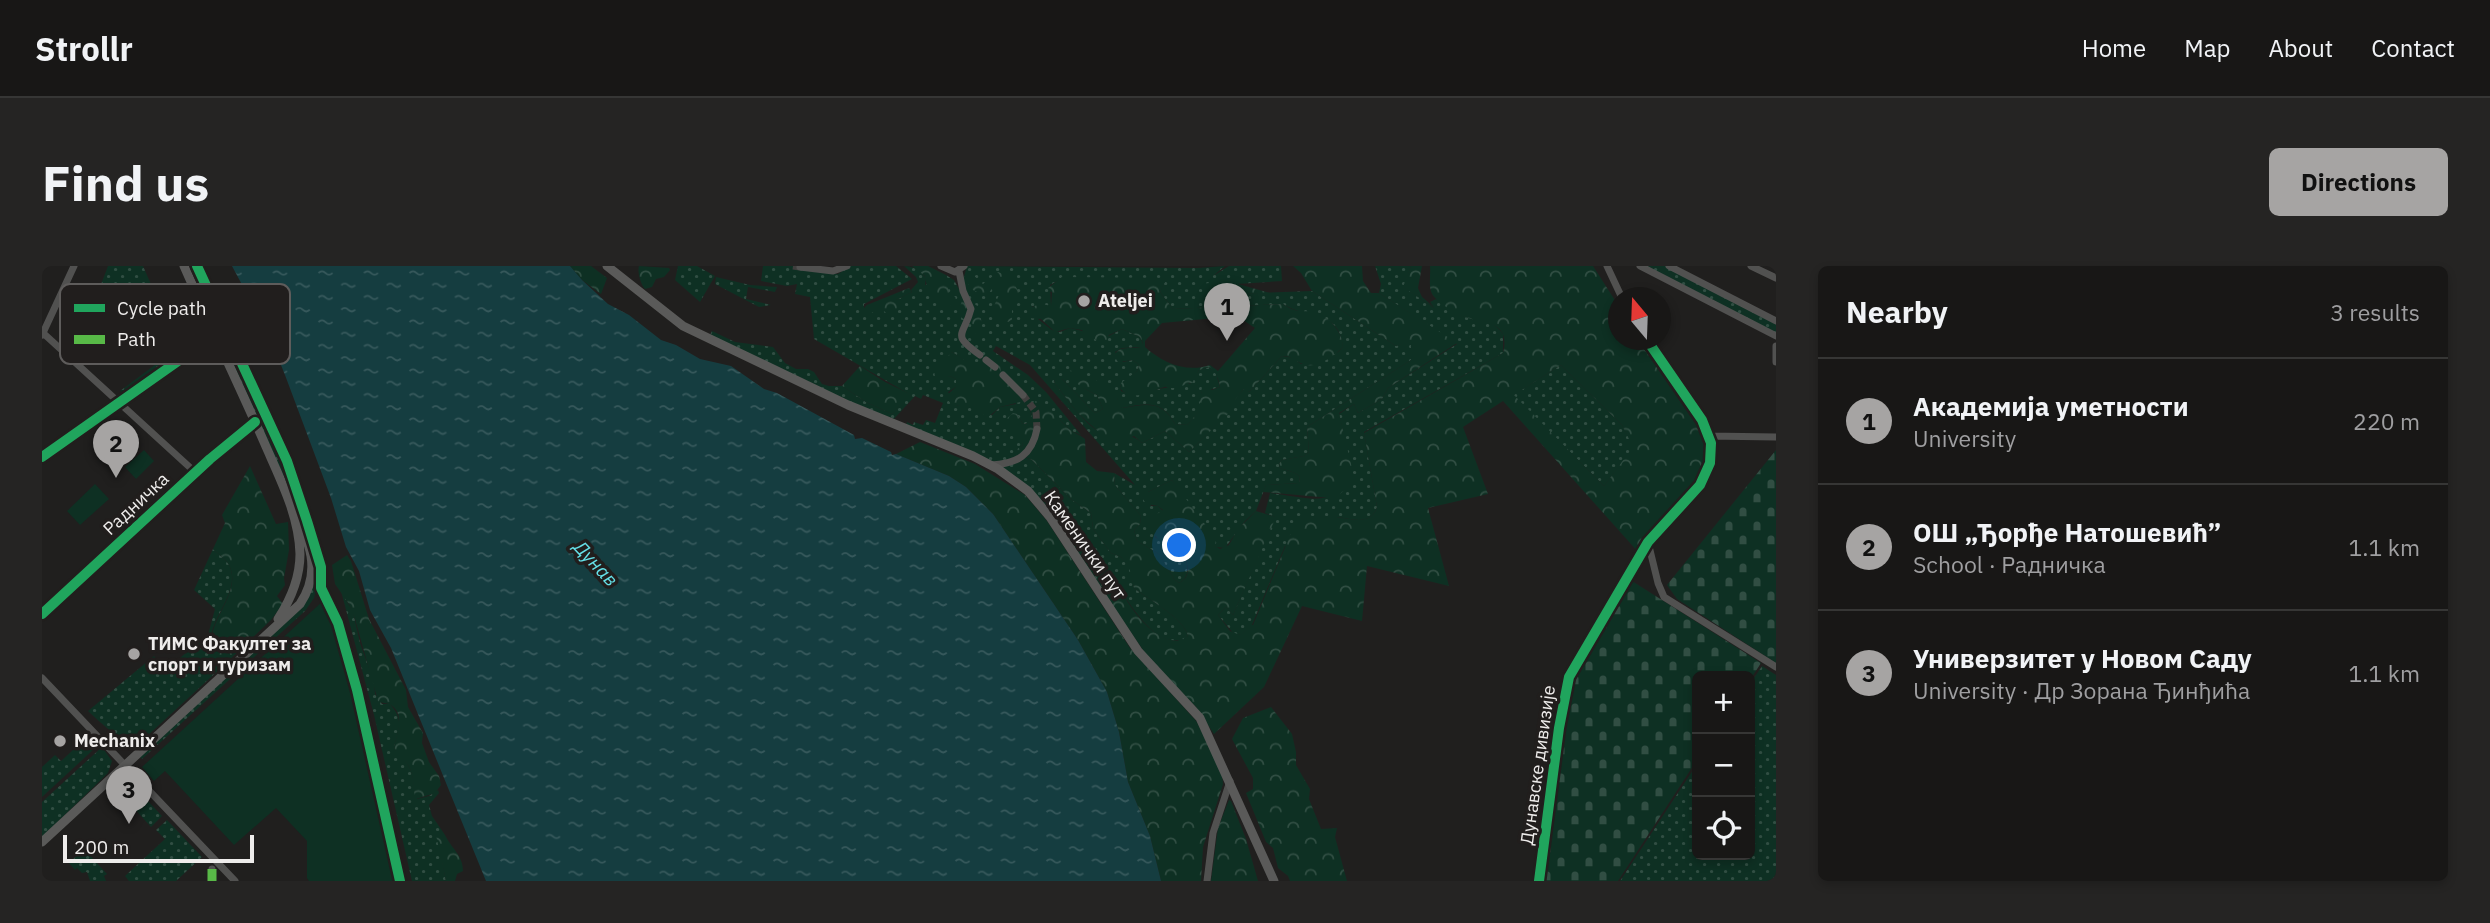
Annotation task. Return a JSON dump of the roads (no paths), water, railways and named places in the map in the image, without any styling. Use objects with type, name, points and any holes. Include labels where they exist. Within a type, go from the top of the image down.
[{"type":"main road","points":[[184,266],[192,284]]},
{"type":"main road","name":"Каменички пут","points":[[607,266],[683,326],[848,405],[989,465],[1028,491],[1050,517],[1138,651],[1200,718],[1274,880]]},
{"type":"main road","points":[[42,842],[300,604],[307,593],[312,576],[312,560],[306,540],[228,364]]},
{"type":"main road","points":[[269,631],[289,601],[295,585],[299,562],[298,537],[292,509]]},
{"type":"street","points":[[65,284],[74,266]]},
{"type":"street","points":[[800,267],[833,271],[847,266]]},
{"type":"street","points":[[942,266],[961,269],[962,285],[971,309],[961,328],[961,337],[965,344],[995,367]]},
{"type":"street","points":[[1607,266],[1617,287]]},
{"type":"street","points":[[1640,266],[1776,336]]},
{"type":"street","points":[[1669,266],[1776,321]]},
{"type":"street","points":[[1751,266],[1776,278]]},
{"type":"street","points":[[60,295],[42,333],[60,349]]},
{"type":"street","points":[[1776,346],[1776,362]]},
{"type":"street","points":[[1654,350],[1702,420],[1709,436],[1776,437]]},
{"type":"street","points":[[77,364],[196,472]]},
{"type":"street","points":[[42,457],[173,364]]},
{"type":"street","points":[[1003,374],[1023,395]]},
{"type":"street","name":"Радничка","points":[[42,614],[196,472],[255,422]]},
{"type":"street","points":[[989,465],[1002,465],[1022,458],[1034,442],[1037,429]]},
{"type":"street","name":"Дунавске дивизије","points":[[1539,881],[1559,728],[1569,677],[1648,542],[1703,481],[1711,456],[1709,436]]},
{"type":"street","points":[[1648,542],[1664,597],[1776,667]]},
{"type":"street","points":[[42,678],[234,881]]},
{"type":"street","points":[[1207,881],[1213,833],[1230,780]]},
{"type":"street","points":[[212,869],[212,881]]},
{"type":"water","name":"Дунав","points":[[232,266],[570,266],[608,304],[629,315],[661,340],[700,359],[731,366],[764,389],[777,393],[854,435],[855,439],[862,438],[891,452],[892,455],[896,454],[949,476],[966,487],[993,514],[1078,640],[1107,692],[1119,732],[1128,782],[1150,836],[1161,881],[486,881],[391,648],[370,610],[359,571],[346,547],[331,498],[281,364],[290,364],[290,284],[242,284]]},
{"type":"tunnel","points":[[793,266],[800,267]]},
{"type":"tunnel","points":[[1023,395],[1036,412],[1037,429]]},
{"type":"place","name":"Ateljei","points":[[1084,301]]},
{"type":"place","name":"Академија уметности","points":[[1227,341]]},
{"type":"place","name":"ОШ „Ђорђе Натошевић”","points":[[116,478]]},
{"type":"place","name":"ТИМС Факултет за спорт и туризам","points":[[134,654]]},
{"type":"place","name":"Mechanix","points":[[60,741]]},
{"type":"place","name":"Универзитет у Новом Саду","points":[[129,824]]}]
